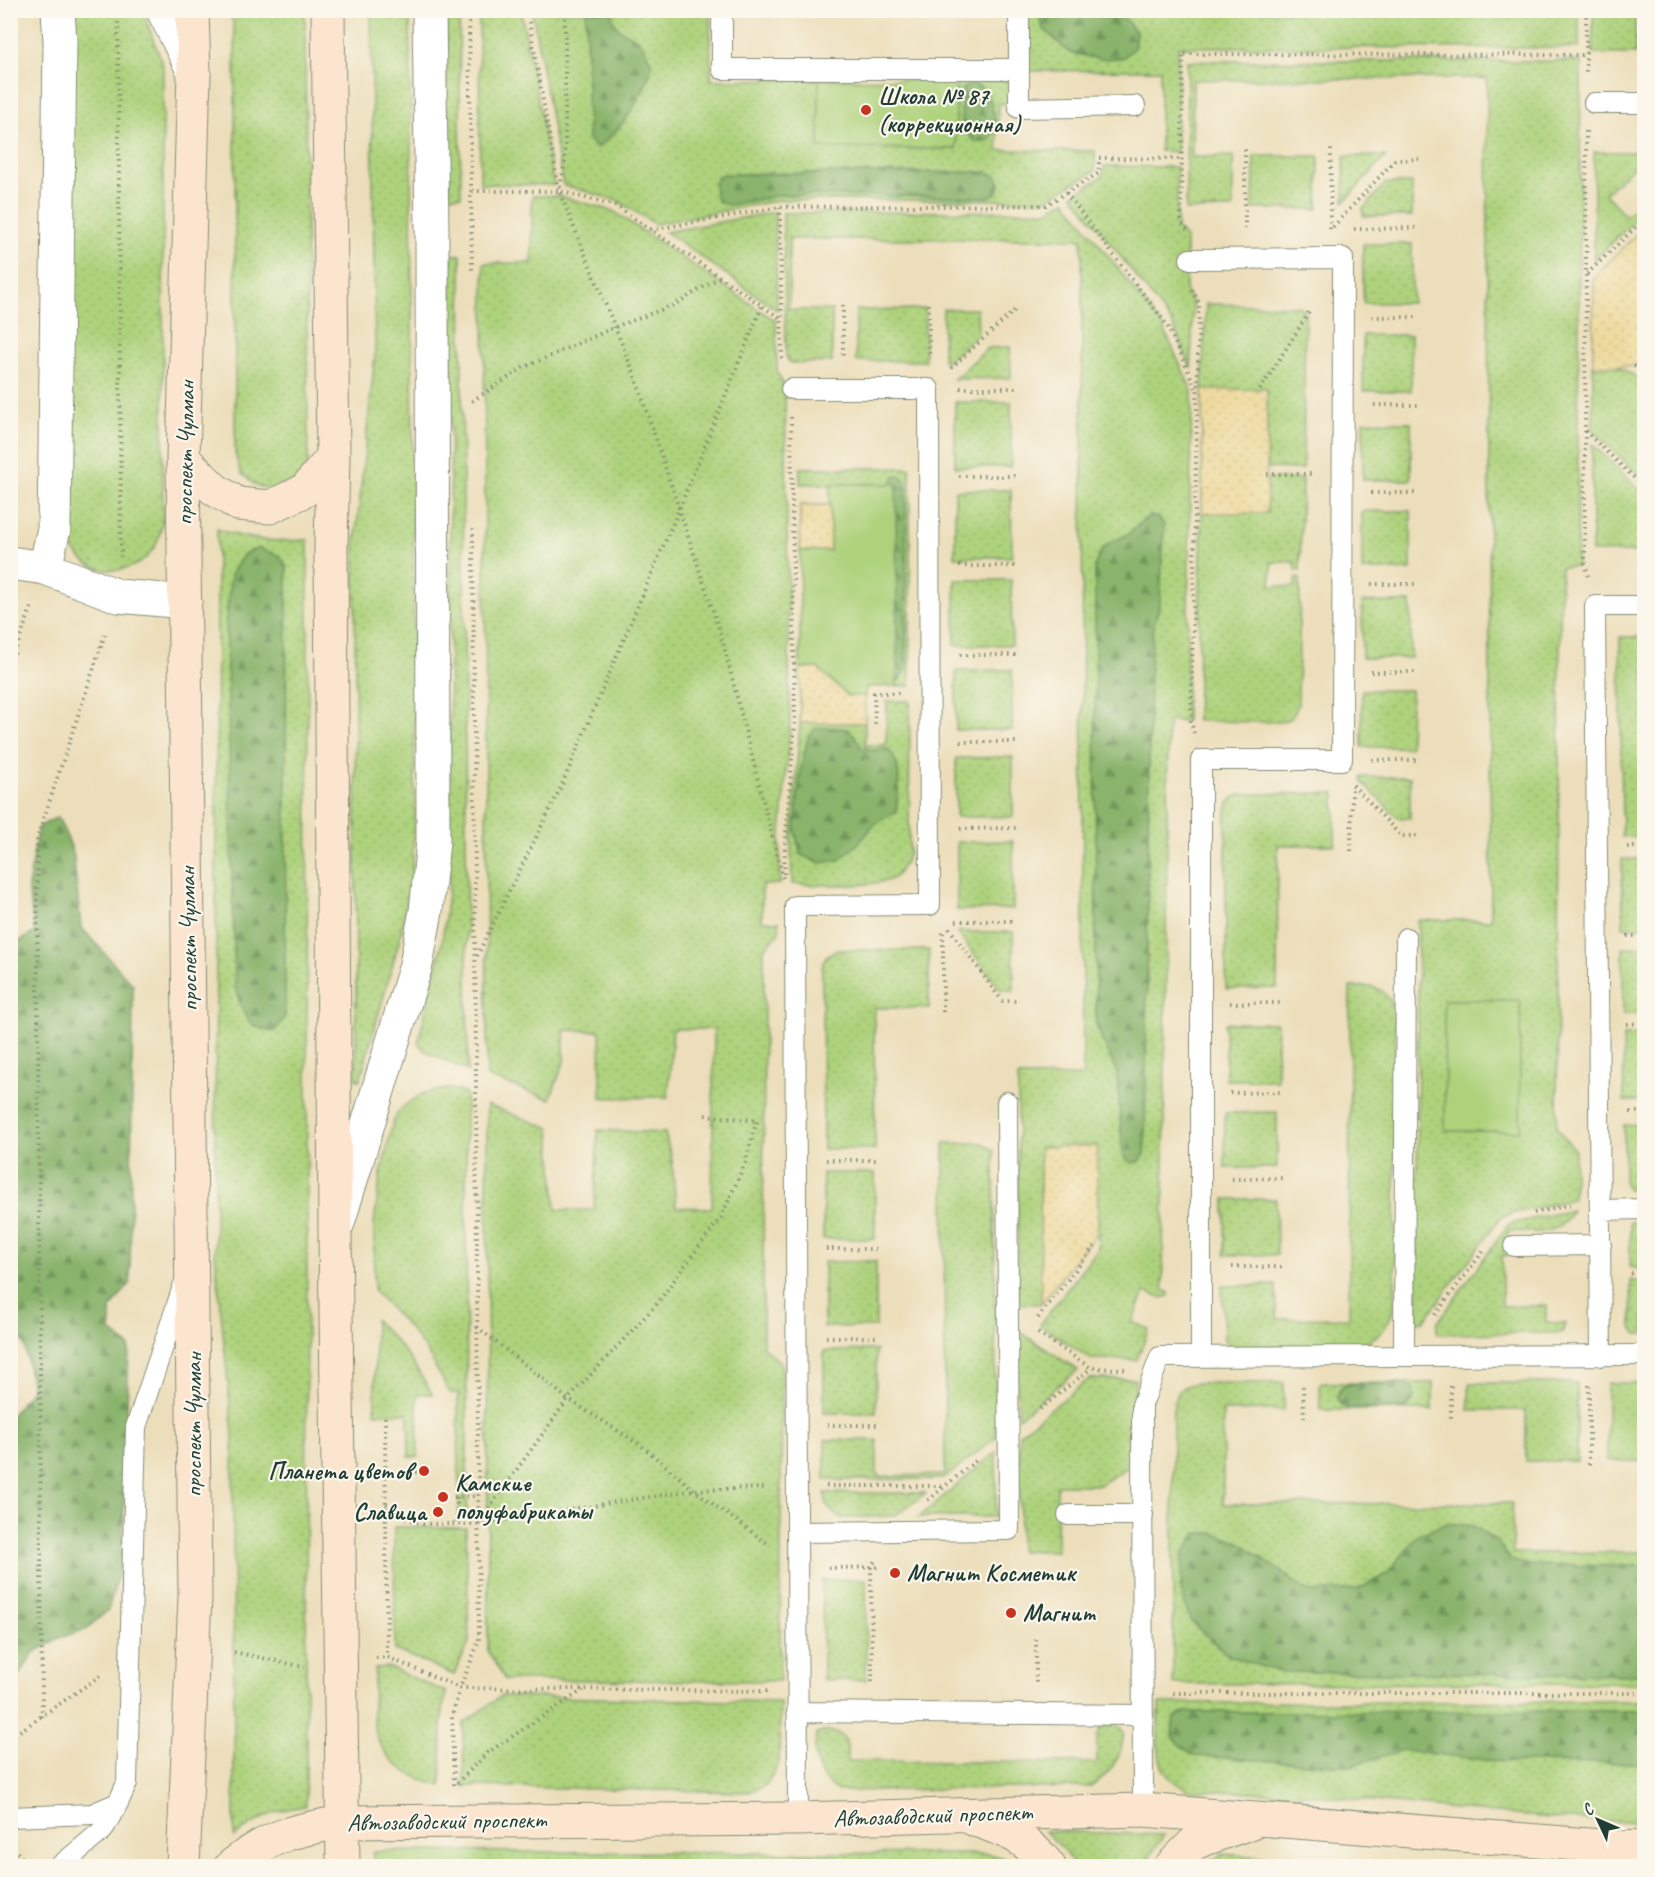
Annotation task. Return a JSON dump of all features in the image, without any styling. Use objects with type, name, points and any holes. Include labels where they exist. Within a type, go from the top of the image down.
[{"type":"main road","name":"проспект Чулман","points":[[183,1866],[195,1618],[183,458],[194,72],[192,10]]},
{"type":"main road","points":[[328,10],[333,457],[331,559],[335,1233],[343,1866]]},
{"type":"main road","points":[[183,458],[214,489],[238,504],[270,507],[304,491],[333,457]]},
{"type":"main road","name":"Автозаводский проспект","points":[[231,1866],[272,1839],[301,1829],[343,1822],[798,1819],[1143,1810],[1644,1848]]},
{"type":"main road","points":[[959,1814],[1014,1834],[1039,1854],[1049,1866]]},
{"type":"main road","points":[[1171,1866],[1194,1843],[1262,1818]]},
{"type":"street","points":[[45,568],[54,529],[60,41],[58,10]]},
{"type":"street","points":[[163,10],[194,72]]},
{"type":"street","points":[[335,1233],[416,965],[426,911],[433,841],[432,231],[429,10]]},
{"type":"street","points":[[10,563],[45,568],[118,596],[185,602]]},
{"type":"lane","points":[[722,10],[722,69],[1018,69]]},
{"type":"lane","points":[[1018,10],[1019,108],[1135,106]]},
{"type":"lane","points":[[1594,103],[1644,103]]},
{"type":"lane","points":[[1190,259],[1342,258],[1343,317],[1342,760],[1201,760],[1201,1357]]},
{"type":"lane","points":[[791,389],[929,388],[930,477],[930,905],[795,906],[798,1819]]},
{"type":"lane","points":[[1595,1356],[1601,1245],[1595,606],[1644,606]]},
{"type":"lane","points":[[1404,1356],[1406,938]]},
{"type":"lane","points":[[797,1532],[1009,1530],[1007,1102]]},
{"type":"lane","points":[[1600,1210],[1644,1209]]},
{"type":"lane","points":[[1514,1246],[1601,1245]]},
{"type":"lane","points":[[60,1866],[103,1830],[127,1783],[136,1427],[192,1258]]},
{"type":"lane","points":[[1143,1810],[1142,1405],[1160,1357],[1644,1356]]},
{"type":"lane","points":[[1068,1515],[1143,1515]]},
{"type":"lane","points":[[797,1712],[1143,1715]]},
{"type":"lane","points":[[10,1817],[92,1814],[118,1803]]},
{"type":"path","points":[[42,1717],[38,839],[118,596],[121,570],[118,10]]},
{"type":"path","points":[[469,10],[472,276]]},
{"type":"path","points":[[527,10],[560,190],[635,376],[721,635],[784,882],[795,723],[791,389],[782,371],[780,207]]},
{"type":"path","points":[[560,190],[565,161],[565,10]]},
{"type":"path","points":[[1586,10],[1586,84]]},
{"type":"path","points":[[1201,760],[1191,721],[1199,303],[1191,288],[1190,234],[1181,223],[1183,54],[1586,54]]},
{"type":"path","points":[[1586,126],[1585,564],[1595,606]]},
{"type":"path","points":[[1245,148],[1245,258]]},
{"type":"path","points":[[1330,258],[1331,149]]},
{"type":"path","points":[[651,230],[780,207],[1046,205],[1099,173],[1099,158],[1182,159]]},
{"type":"path","points":[[1330,230],[1395,160],[1419,159]]},
{"type":"path","points":[[472,191],[560,190],[616,206],[781,319]]},
{"type":"path","points":[[1066,193],[1167,325],[1197,391]]},
{"type":"path","points":[[1587,275],[1644,219]]},
{"type":"path","points":[[1352,230],[1419,228]]},
{"type":"path","points":[[1330,230],[1341,230]]},
{"type":"path","points":[[472,390],[472,401],[523,368],[615,327],[674,305],[720,277]]},
{"type":"path","points":[[929,304],[929,388]]},
{"type":"path","points":[[843,305],[843,389]]},
{"type":"path","points":[[476,956],[561,787],[762,306]]},
{"type":"path","points":[[1260,390],[1311,309]]},
{"type":"path","points":[[929,388],[1015,310]]},
{"type":"path","points":[[1343,317],[1419,317]]},
{"type":"path","points":[[1634,366],[1644,372]]},
{"type":"path","points":[[929,388],[1016,388]]},
{"type":"path","points":[[1342,405],[1418,405]]},
{"type":"path","points":[[1584,431],[1644,488]]},
{"type":"path","points":[[1267,474],[1418,493]]},
{"type":"path","points":[[930,477],[1015,476]]},
{"type":"path","points":[[473,519],[479,1641],[460,1688],[452,1716],[454,1786],[487,1753],[584,1689]]},
{"type":"path","points":[[930,567],[1016,566]]},
{"type":"path","points":[[10,665],[45,568]]},
{"type":"path","points":[[1342,584],[1418,584]]},
{"type":"path","points":[[929,655],[1016,655]]},
{"type":"path","points":[[1342,672],[1418,672]]},
{"type":"path","points":[[874,724],[874,693],[930,693]]},
{"type":"path","points":[[930,742],[1016,742]]},
{"type":"path","points":[[1342,760],[1418,760]]},
{"type":"path","points":[[1351,851],[1352,784],[1401,836],[1418,836]]},
{"type":"path","points":[[930,829],[1016,828]]},
{"type":"path","points":[[930,905],[1002,1001],[1017,1001]]},
{"type":"path","points":[[944,921],[1016,921]]},
{"type":"path","points":[[943,1012],[944,921]]},
{"type":"path","points":[[1201,1003],[1283,1003]]},
{"type":"path","points":[[1201,1093],[1283,1092]]},
{"type":"path","points":[[705,1115],[795,1125]]},
{"type":"path","points":[[477,1524],[568,1399],[656,1305],[721,1217],[745,1163],[757,1121]]},
{"type":"path","points":[[795,1160],[879,1160]]},
{"type":"path","points":[[1201,1179],[1282,1179]]},
{"type":"path","points":[[1031,1328],[1095,1245]]},
{"type":"path","points":[[1446,1300],[1486,1247]]},
{"type":"path","points":[[796,1249],[879,1249]]},
{"type":"path","points":[[1200,1267],[1282,1267]]},
{"type":"path","points":[[1008,1312],[1091,1368],[1135,1369]]},
{"type":"path","points":[[477,1327],[568,1399],[642,1446],[694,1490],[797,1564]]},
{"type":"path","points":[[796,1337],[880,1337]]},
{"type":"path","points":[[1589,1468],[1595,1356]]},
{"type":"path","points":[[386,1417],[387,1658]]},
{"type":"path","points":[[796,1426],[880,1425]]},
{"type":"path","points":[[386,1472],[419,1472]]},
{"type":"path","points":[[386,1504],[408,1519],[423,1524],[477,1524],[694,1490],[796,1486],[945,1486]]},
{"type":"path","points":[[457,1524],[455,1497],[477,1496]]},
{"type":"path","points":[[871,1567],[872,1688]]},
{"type":"path","points":[[827,1568],[880,1567]]},
{"type":"path","points":[[1036,1639],[1036,1684]]},
{"type":"path","points":[[234,1652],[306,1667]]},
{"type":"path","points":[[10,1738],[130,1655]]},
{"type":"path","points":[[375,1658],[387,1658],[460,1688],[780,1691],[797,1689]]},
{"type":"path","points":[[1172,1693],[1644,1693]]},
{"type":"path","points":[[10,1845],[30,1866]]},
{"type":"green space","points":[[70,11],[143,11],[163,66],[163,518],[158,538],[148,556],[135,565],[119,570],[103,570],[84,562],[68,539]]},
{"type":"green space","points":[[231,11],[305,11],[308,462],[299,479],[272,490],[255,485],[241,473],[235,454],[235,38]]},
{"type":"green space","points":[[371,11],[410,11],[415,816],[412,876],[400,938],[360,1080],[356,1080],[355,544],[375,356]]},
{"type":"green space","points":[[446,11],[459,11],[461,196],[449,196]]},
{"type":"green space","points":[[479,11],[521,11],[554,185],[480,184]]},
{"type":"green space","points":[[532,11],[710,11],[711,80],[819,79],[819,148],[955,149],[956,80],[1012,81],[1012,103],[998,104],[998,150],[1095,151],[1095,171],[1045,200],[780,200],[655,224],[618,201],[563,185]]},
{"type":"green space","points":[[586,11],[612,11],[618,28],[640,42],[652,64],[644,88],[632,110],[616,131],[597,148],[588,140]]},
{"type":"green space","points":[[1029,11],[1569,13],[1569,11],[1579,11],[1579,48],[1178,47],[1177,152],[1160,151],[1160,70],[1028,71]]},
{"type":"green space","points":[[1037,11],[1113,11],[1116,16],[1126,20],[1136,32],[1134,48],[1122,58],[1100,59],[1068,52],[1043,28]]},
{"type":"green space","points":[[1593,11],[1635,11],[1635,54],[1593,54]]},
{"type":"green space","points":[[1187,61],[1581,61],[1577,566],[1561,567],[1560,637],[1557,1128],[1575,1151],[1573,1199],[1502,1216],[1424,1321],[1417,1322],[1418,920],[1491,920],[1487,78],[1193,80],[1192,157],[1233,156],[1233,209],[1186,210]]},
{"type":"green space","points":[[819,79],[956,80],[956,149],[819,148]]},
{"type":"green space","points":[[970,84],[983,89],[990,101],[996,130],[989,140],[976,142],[963,124],[962,90]]},
{"type":"green space","points":[[1594,152],[1635,152],[1635,165],[1605,194],[1626,216],[1644,199],[1644,211],[1594,260]]},
{"type":"green space","points":[[1254,156],[1319,156],[1318,209],[1253,209]]},
{"type":"green space","points":[[1344,156],[1386,156],[1344,202]]},
{"type":"green space","points":[[1104,166],[1177,167],[1177,228],[1186,239],[1186,292],[1193,303],[1191,368],[1172,323],[1073,195],[1103,176]]},
{"type":"green space","points":[[987,172],[996,176],[1000,184],[998,192],[989,197],[781,195],[729,205],[719,202],[715,195],[714,184],[718,177],[724,174]]},
{"type":"green space","points":[[1386,183],[1412,183],[1412,216],[1363,216],[1363,209]]},
{"type":"green space","points":[[532,196],[559,196],[613,211],[776,321],[777,372],[785,388],[790,724],[780,845],[780,884],[762,885],[762,921],[779,922],[779,933],[764,949],[763,1347],[782,1364],[780,1681],[505,1680],[488,1652],[487,1105],[550,1128],[556,1210],[594,1210],[598,1130],[665,1133],[672,1160],[676,1207],[712,1208],[714,1029],[673,1029],[668,1097],[601,1098],[600,1031],[564,1030],[564,1062],[550,1099],[487,1077],[484,263],[532,263]]},
{"type":"green space","points":[[1065,200],[1163,327],[1192,391],[1186,721],[1168,721],[1163,1289],[1169,1293],[1169,1296],[1161,1298],[1144,1292],[1132,1322],[1149,1329],[1137,1360],[1091,1359],[1040,1325],[1098,1249],[1097,1146],[1040,1147],[1041,1304],[1018,1304],[1018,1077],[1083,1076],[1082,239],[789,239],[789,310],[832,310],[832,362],[790,363],[786,357],[783,213],[1047,211]]},
{"type":"green space","points":[[775,212],[777,310],[666,232]]},
{"type":"green space","points":[[1363,244],[1412,244],[1412,303],[1363,303]]},
{"type":"green space","points":[[451,255],[461,255],[468,1071],[425,1051],[418,1043],[442,942],[449,884]]},
{"type":"green space","points":[[1206,304],[1298,306],[1305,311],[1303,469],[1267,468],[1267,390],[1202,390]]},
{"type":"green space","points":[[925,309],[925,361],[856,361],[856,310]]},
{"type":"green space","points":[[943,309],[977,309],[978,334],[948,361],[943,361]]},
{"type":"green space","points":[[1363,335],[1411,335],[1411,391],[1363,391]]},
{"type":"green space","points":[[1010,347],[1011,378],[954,379],[988,348]]},
{"type":"green space","points":[[1593,366],[1617,366],[1644,381],[1644,480],[1593,431]]},
{"type":"green space","points":[[955,402],[1011,402],[1011,467],[955,467]]},
{"type":"green space","points":[[1363,421],[1411,422],[1411,480],[1363,480]]},
{"type":"green space","points":[[1592,444],[1644,494],[1644,552],[1592,552]]},
{"type":"green space","points":[[800,468],[910,468],[910,686],[897,686],[896,484],[800,484]]},
{"type":"green space","points":[[898,476],[903,478],[906,485],[906,670],[899,680],[890,680],[891,484]]},
{"type":"green space","points":[[1267,479],[1302,479],[1300,571],[1296,571],[1295,562],[1272,562],[1271,586],[1295,587],[1296,578],[1300,579],[1298,705],[1292,717],[1279,722],[1197,721],[1202,513],[1267,513]]},
{"type":"green space","points":[[830,484],[896,484],[897,686],[866,687],[865,696],[848,696],[818,668],[800,668],[800,551],[830,551]]},
{"type":"green space","points":[[955,490],[1011,490],[1012,557],[955,557]]},
{"type":"green space","points":[[1362,511],[1411,511],[1411,570],[1362,570]]},
{"type":"green space","points":[[1150,516],[1159,518],[1164,525],[1160,603],[1153,630],[1150,669],[1145,1154],[1139,1162],[1131,1163],[1123,1155],[1117,1073],[1096,1025],[1095,565],[1107,545],[1128,534]]},
{"type":"green space","points":[[217,529],[262,540],[308,540],[306,1806],[285,1809],[268,1816],[234,1837],[233,1434],[215,1253]]},
{"type":"green space","points":[[258,548],[280,556],[287,568],[285,1017],[274,1032],[250,1023],[243,1012],[235,987],[226,620],[231,574],[244,554]]},
{"type":"green space","points":[[955,580],[1011,580],[1012,645],[955,645]]},
{"type":"green space","points":[[1362,602],[1411,602],[1411,658],[1362,658]]},
{"type":"green space","points":[[1620,637],[1644,637],[1644,836],[1622,837]]},
{"type":"green space","points":[[1012,670],[1012,730],[956,730],[956,671]]},
{"type":"green space","points":[[1362,690],[1411,690],[1410,747],[1362,747]]},
{"type":"green space","points":[[887,701],[910,701],[909,853],[900,872],[887,881],[875,883],[792,884],[791,844],[800,723],[865,723],[865,745],[886,745]]},
{"type":"green space","points":[[816,728],[843,728],[852,733],[861,747],[869,750],[888,749],[896,763],[899,779],[896,812],[876,823],[857,845],[839,860],[820,863],[801,855],[795,831],[800,774],[808,737]]},
{"type":"green space","points":[[1013,757],[1013,817],[956,817],[956,758]]},
{"type":"green space","points":[[1362,777],[1410,777],[1410,818],[1398,818],[1362,782]]},
{"type":"green space","points":[[1335,793],[1335,845],[1278,845],[1277,988],[1226,989],[1226,811],[1230,802],[1233,798],[1243,794]]},
{"type":"green space","points":[[58,817],[73,851],[81,927],[133,985],[130,1283],[111,1308],[111,1331],[129,1346],[122,1562],[108,1610],[85,1630],[59,1638],[33,1653],[20,1675],[11,1677],[11,1416],[32,1389],[24,1343],[10,1333],[11,944],[35,932],[28,887],[38,827]]},
{"type":"green space","points":[[1013,841],[1013,909],[957,910],[957,842]]},
{"type":"green space","points":[[1622,859],[1644,859],[1644,927],[1623,927]]},
{"type":"green space","points":[[957,932],[1013,932],[1014,990],[1001,990]]},
{"type":"green space","points":[[1623,947],[1644,947],[1644,1014],[1623,1014]]},
{"type":"green space","points":[[839,950],[929,950],[929,1008],[874,1008],[875,1149],[823,1149],[822,968],[827,956]]},
{"type":"green space","points":[[1350,987],[1378,989],[1387,996],[1395,1011],[1395,1303],[1392,1312],[1382,1332],[1354,1347],[1230,1346],[1224,1340],[1222,1286],[1276,1285],[1277,1319],[1349,1318]]},
{"type":"green space","points":[[1444,1000],[1520,1000],[1520,1131],[1445,1131]]},
{"type":"green space","points":[[1225,1023],[1277,1023],[1277,1080],[1226,1080]]},
{"type":"green space","points":[[1644,1035],[1644,1101],[1624,1101],[1623,1036]]},
{"type":"green space","points":[[447,1089],[458,1090],[466,1094],[467,1517],[459,1518],[458,1393],[450,1393],[426,1350],[374,1291],[374,1224],[380,1178],[393,1122],[399,1111],[409,1102],[424,1093]]},
{"type":"green space","points":[[1277,1112],[1277,1168],[1225,1168],[1225,1113]]},
{"type":"green space","points":[[1644,1124],[1644,1189],[1628,1189],[1624,1181],[1624,1125]]},
{"type":"green space","points":[[944,1143],[983,1143],[994,1151],[996,1437],[944,1479],[825,1480],[825,1440],[877,1440],[877,1476],[945,1475]]},
{"type":"green space","points":[[823,1173],[875,1173],[875,1239],[823,1239]]},
{"type":"green space","points":[[1225,1199],[1276,1199],[1277,1255],[1225,1255]]},
{"type":"green space","points":[[1572,1210],[1561,1226],[1553,1229],[1537,1232],[1508,1231],[1508,1255],[1502,1256],[1502,1306],[1546,1306],[1546,1323],[1566,1323],[1562,1332],[1437,1334],[1437,1323],[1509,1224]]},
{"type":"green space","points":[[1630,1222],[1644,1222],[1644,1270],[1630,1267]]},
{"type":"green space","points":[[876,1261],[876,1327],[824,1327],[824,1262]]},
{"type":"green space","points":[[1631,1280],[1644,1283],[1644,1334],[1637,1334],[1632,1328]]},
{"type":"green space","points":[[375,1320],[406,1354],[432,1394],[417,1394],[418,1457],[409,1457],[408,1413],[375,1413]]},
{"type":"green space","points":[[1017,1330],[1078,1370],[1018,1418]]},
{"type":"green space","points":[[876,1350],[876,1413],[824,1413],[824,1351]]},
{"type":"green space","points":[[1089,1379],[1135,1379],[1135,1462],[1100,1485],[1057,1485],[1057,1551],[1020,1551],[1019,1434]]},
{"type":"green space","points":[[1198,1383],[1284,1383],[1284,1410],[1223,1411],[1223,1504],[1512,1503],[1513,1553],[1644,1552],[1644,1683],[1173,1684],[1173,1410],[1180,1390]]},
{"type":"green space","points":[[1320,1383],[1433,1383],[1433,1410],[1320,1410]]},
{"type":"green space","points":[[1469,1383],[1577,1383],[1577,1461],[1526,1461],[1526,1410],[1469,1410]]},
{"type":"green space","points":[[1607,1383],[1644,1383],[1644,1461],[1607,1461]]},
{"type":"green space","points":[[1349,1384],[1404,1384],[1412,1387],[1414,1396],[1405,1408],[1348,1408],[1340,1404],[1337,1398],[1340,1389]]},
{"type":"green space","points":[[996,1452],[996,1517],[919,1517]]},
{"type":"green space","points":[[825,1493],[926,1493],[894,1516],[843,1518],[834,1514],[827,1506]]},
{"type":"green space","points":[[1447,1523],[1473,1526],[1497,1541],[1510,1559],[1524,1565],[1644,1566],[1644,1675],[1280,1672],[1229,1656],[1190,1620],[1181,1590],[1182,1556],[1196,1533],[1213,1533],[1241,1543],[1309,1592],[1359,1589],[1388,1573],[1418,1535]]},
{"type":"green space","points":[[394,1527],[466,1528],[469,1642],[454,1675],[395,1650]]},
{"type":"green space","points":[[866,1579],[866,1680],[823,1680],[822,1580]]},
{"type":"green space","points":[[388,1667],[446,1692],[442,1718],[441,1786],[418,1778],[397,1766],[382,1748],[377,1737],[373,1710],[375,1668]]},
{"type":"green space","points":[[501,1696],[780,1702],[779,1763],[766,1785],[750,1792],[464,1786],[463,1724]]},
{"type":"green space","points":[[1644,1701],[1644,1823],[1549,1818],[1301,1794],[1188,1790],[1172,1780],[1166,1773],[1158,1744],[1159,1703]]},
{"type":"green space","points":[[1644,1711],[1644,1762],[1642,1763],[1503,1762],[1403,1750],[1350,1766],[1196,1756],[1176,1742],[1173,1732],[1174,1718],[1185,1712]]},
{"type":"green space","points":[[1104,1726],[1118,1726],[1123,1731],[1123,1740],[1114,1764],[1090,1787],[838,1791],[825,1781],[818,1767],[815,1751],[817,1734],[835,1732],[845,1740],[847,1761],[1097,1763],[1097,1738]]},
{"type":"green space","points":[[1044,1831],[1164,1835],[1143,1866],[1075,1866],[1060,1846]]},
{"type":"green space","points":[[373,1851],[989,1854],[1009,1859],[1020,1866],[373,1866]]},
{"type":"green space","points":[[1224,1854],[1364,1866],[1199,1866]]},
{"type":"sand","points":[[1644,227],[1644,366],[1593,366],[1594,277]]},
{"type":"sand","points":[[1267,389],[1267,513],[1202,513],[1202,390]]},
{"type":"sand","points":[[800,505],[830,505],[830,552],[800,551]]},
{"type":"sand","points":[[800,668],[818,668],[848,696],[865,696],[865,723],[800,723]]},
{"type":"sand","points":[[1097,1146],[1098,1231],[1041,1304],[1040,1147]]},
{"type":"place","name":"Школа № 87 (коррекционная)","points":[[866,110]]},
{"type":"place","name":"Планета цветов","points":[[424,1471]]},
{"type":"place","name":"Камские полуфабрикаты","points":[[443,1497]]},
{"type":"place","name":"Славица","points":[[438,1512]]},
{"type":"place","name":"Магнит Косметик","points":[[895,1573]]},
{"type":"place","name":"Магнит","points":[[1011,1613]]}]
